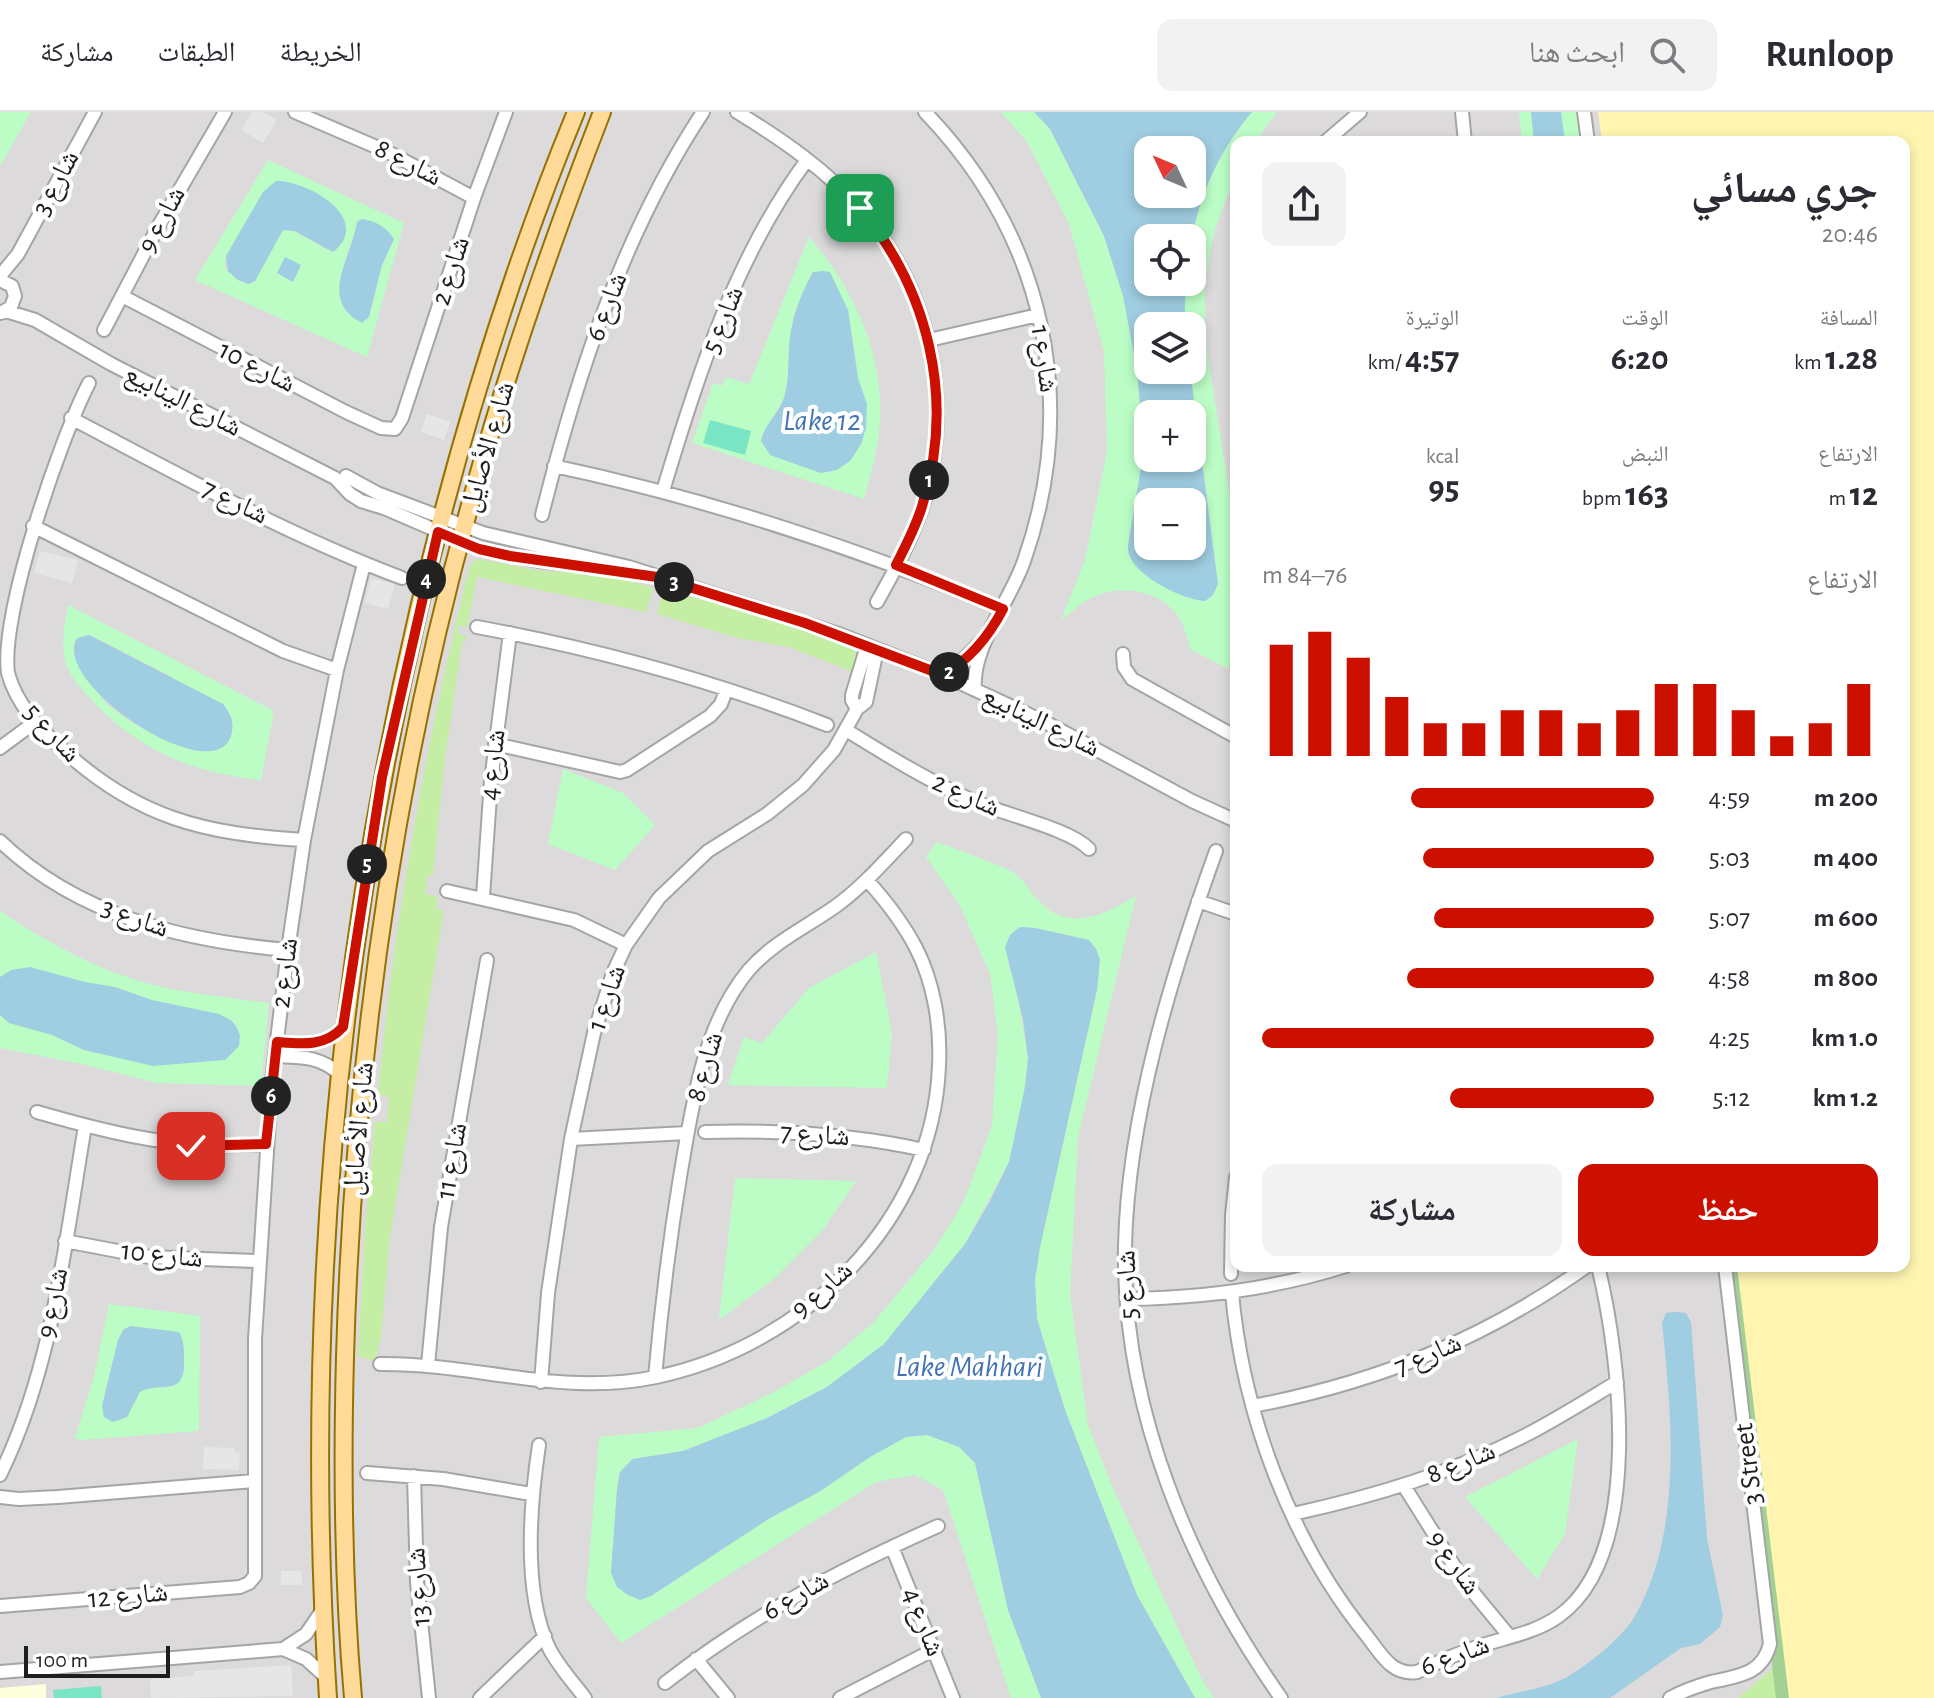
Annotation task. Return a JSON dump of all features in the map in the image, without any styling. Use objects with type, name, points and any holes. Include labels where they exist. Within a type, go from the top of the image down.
[{"type":"main road","name":"شارع الأصايل","points":[[328,1698],[319,1511],[324,1244],[343,1027],[382,777],[440,524],[477,392],[513,281],[576,112]]},
{"type":"main road","name":"شارع الأصايل","points":[[353,1698],[345,1572],[344,1422],[348,1264],[355,1162],[377,958],[395,843],[425,687],[462,533],[500,400],[602,112]]},
{"type":"street","name":"شارع 3","points":[[2,313],[15,302],[7,285],[18,254],[95,112]]},
{"type":"street","name":"شارع 9","points":[[104,330],[158,227],[225,112]]},
{"type":"street","name":"شارع 8","points":[[295,112],[388,152],[474,198]]},
{"type":"street","name":"شارع 2","points":[[395,429],[402,418],[474,198],[506,112]]},
{"type":"street","name":"شارع 6","points":[[542,515],[593,342],[635,233],[658,187],[703,112]]},
{"type":"street","points":[[737,112],[807,160],[846,194],[885,240],[910,288],[929,340],[937,397],[935,450],[924,501],[877,602]]},
{"type":"street","name":"شارع 1","points":[[925,112],[959,150],[1000,211],[1029,278],[1044,340],[1051,393],[1047,474],[1031,540],[1003,609],[976,662],[975,690]]},
{"type":"street","points":[[1332,136],[1360,112]]},
{"type":"street","points":[[1462,112],[1464,136]]},
{"type":"street","points":[[1584,112],[1587,136]]},
{"type":"street","name":"شارع 5","points":[[663,491],[703,369],[741,275],[774,208],[807,160]]},
{"type":"street","name":"شارع الينابيع","points":[[7,285],[35,320]]},
{"type":"street","name":"شارع 10","points":[[122,296],[346,412],[381,428],[395,429]]},
{"type":"street","name":"شارع الينابيع","points":[[2,313],[35,320],[111,364],[340,477],[357,477],[377,486],[381,500]]},
{"type":"street","points":[[929,340],[1038,315]]},
{"type":"street","name":"شارع 5","points":[[89,383],[71,418],[33,526],[11,611],[6,657],[13,686],[35,722],[97,778],[153,810],[214,831],[304,840]]},
{"type":"street","name":"شارع 7","points":[[71,418],[198,484],[364,564],[402,578]]},
{"type":"street","points":[[554,466],[663,491],[779,525],[896,565],[1003,609]]},
{"type":"street","name":"شارع الينابيع","points":[[340,477],[355,498],[381,500],[462,533],[479,549],[539,561],[657,577],[774,612],[943,675],[1072,736],[1230,818]]},
{"type":"street","points":[[33,526],[283,651],[337,670]]},
{"type":"street","name":"شارع 2","points":[[253,1580],[256,1569],[254,1481],[258,1261],[275,1056],[304,840],[337,670],[364,564]]},
{"type":"street","points":[[477,627],[630,661],[827,725]]},
{"type":"street","name":"شارع 1","points":[[943,675],[966,659],[992,629]]},
{"type":"street","name":"شارع 4","points":[[483,897],[495,744],[510,633]]},
{"type":"street","name":"شارع 1","points":[[541,1382],[548,1293],[571,1139],[602,1003],[626,945],[659,898],[686,870],[708,851],[767,814],[803,785],[834,750],[857,709],[852,695],[872,648]]},
{"type":"street","points":[[1123,654],[1124,667],[1132,679],[1230,734]]},
{"type":"street","points":[[495,744],[620,772],[710,716],[721,704],[726,690]]},
{"type":"street","points":[[0,748],[35,722]]},
{"type":"street","name":"شارع 2","points":[[846,730],[934,782],[1005,813],[1072,836],[1089,849]]},
{"type":"street","name":"شارع 8","points":[[655,1377],[670,1241],[687,1133],[708,1049],[728,999],[771,947],[833,908],[867,880],[906,839]]},
{"type":"street","name":"شارع 3","points":[[0,841],[37,871],[71,892],[140,923],[210,941],[288,950]]},
{"type":"street","name":"شارع 5","points":[[1216,851],[1198,901],[1160,1032],[1138,1138],[1126,1224],[1127,1299],[1143,1402],[1175,1505],[1225,1612],[1281,1698]]},
{"type":"street","name":"شارع 9","points":[[380,1364],[428,1365],[541,1382],[598,1384],[655,1377],[698,1365],[746,1345],[802,1311],[828,1290],[872,1244],[905,1195],[924,1150],[939,1078],[940,1051],[934,999],[917,950],[887,902],[867,880]]},
{"type":"street","points":[[447,891],[574,920],[626,945]]},
{"type":"street","points":[[1198,901],[1230,912]]},
{"type":"street","name":"شارع 11","points":[[428,1365],[443,1211],[487,960]]},
{"type":"street","points":[[277,1039],[317,1042],[332,1037],[343,1027]]},
{"type":"street","name":"شارع 2","points":[[316,1059],[317,1042]]},
{"type":"street","points":[[275,1056],[316,1059],[339,1074]]},
{"type":"street","points":[[37,1112],[142,1139],[191,1146],[266,1144]]},
{"type":"street","name":"شارع 9","points":[[0,1475],[20,1428],[39,1368],[85,1126]]},
{"type":"street","name":"شارع 7","points":[[705,1132],[799,1133],[870,1139],[924,1150]]},
{"type":"street","points":[[571,1139],[687,1133]]},
{"type":"street","name":"شارع 10","points":[[65,1241],[149,1257],[258,1261]]},
{"type":"street","points":[[1127,1299],[1232,1293],[1275,1286],[1325,1272]]},
{"type":"street","name":"شارع 7","points":[[1253,1406],[1342,1386],[1430,1356],[1516,1313],[1578,1272]]},
{"type":"street","name":"شارع 6","points":[[1232,1293],[1239,1351],[1253,1406],[1270,1459],[1293,1514],[1332,1587],[1359,1626],[1394,1669],[1401,1673],[1417,1672],[1479,1646],[1546,1625],[1563,1614],[1587,1588],[1602,1560],[1618,1464],[1617,1382],[1612,1330],[1599,1272]]},
{"type":"street","name":"3 Street","points":[[1670,1698],[1707,1683],[1744,1676],[1756,1669],[1769,1649],[1726,1272]]},
{"type":"street","name":"شارع 8","points":[[1293,1514],[1404,1486],[1500,1448],[1617,1382]]},
{"type":"street","points":[[539,1445],[531,1494],[533,1572],[545,1636],[554,1656],[585,1698]]},
{"type":"street","points":[[367,1473],[471,1482],[531,1494]]},
{"type":"street","name":"شارع 13","points":[[414,1476],[417,1582],[429,1698]]},
{"type":"street","points":[[0,1497],[58,1497],[254,1481]]},
{"type":"street","name":"شارع 9","points":[[1404,1486],[1463,1580],[1510,1637]]},
{"type":"street","name":"شارع 6","points":[[665,1683],[776,1606],[857,1562],[938,1526]]},
{"type":"street","name":"شارع 4","points":[[892,1547],[953,1698]]},
{"type":"street","name":"شارع 12","points":[[0,1606],[240,1587],[253,1580]]},
{"type":"street","points":[[283,1649],[306,1634],[323,1609]]},
{"type":"street","points":[[480,1698],[545,1636]]},
{"type":"street","points":[[0,1672],[283,1649],[306,1659],[327,1678]]},
{"type":"street","points":[[840,1698],[935,1649]]},
{"type":"street","points":[[696,1659],[728,1698]]},
{"type":"shaded area","points":[[0,112],[1934,112],[1934,1698],[0,1698]]},
{"type":"shaded area","points":[[252,112],[263,112],[277,120],[263,143],[241,130]]},
{"type":"shaded area","points":[[427,414],[450,422],[444,440],[421,432]]},
{"type":"shaded area","points":[[40,551],[78,560],[72,583],[34,573]]},
{"type":"shaded area","points":[[371,578],[395,584],[388,609],[365,603]]},
{"type":"shaded area","points":[[204,1447],[234,1448],[235,1452],[240,1453],[239,1470],[203,1469]]},
{"type":"shaded area","points":[[281,1571],[302,1571],[302,1585],[281,1585]]},
{"type":"shaded area","points":[[291,1665],[293,1696],[151,1698],[150,1679],[193,1676],[194,1671]]},
{"type":"shaded area","points":[[46,1684],[46,1698],[0,1698],[0,1688]]},
{"type":"green space","points":[[0,112],[31,112],[0,166]]},
{"type":"green space","points":[[1001,112],[1034,112],[1050,129],[1104,236],[1123,296],[1134,354],[1134,384],[1138,384],[1140,400],[1134,400],[1134,472],[1140,472],[1138,488],[1134,488],[1128,545],[1130,558],[1218,584],[1203,472],[1206,472],[1206,400],[1194,400],[1192,384],[1206,384],[1206,329],[1230,496],[1229,669],[1190,649],[1176,614],[1156,597],[1134,591],[1112,591],[1087,600],[1061,620],[1085,560],[1107,451],[1104,352],[1069,224],[1027,142]]},
{"type":"green space","points":[[1252,112],[1277,112],[1259,136],[1234,136]]},
{"type":"green space","points":[[1519,112],[1578,112],[1581,136],[1521,136]]},
{"type":"green space","points":[[1230,142],[1230,190],[1215,229],[1206,274],[1206,224],[1195,224],[1196,220],[1199,208],[1206,208],[1206,187]]},
{"type":"green space","points":[[268,160],[404,223],[367,357],[195,280]],"holes":[[[332,203],[328,250],[288,228],[280,232],[255,281],[249,284],[242,282],[225,268],[226,256]],[[362,219],[394,239],[382,265],[369,317],[362,322],[349,313],[342,302],[340,290],[344,263],[357,222]]]},
{"type":"green space","points":[[809,237],[852,299],[876,369],[880,419],[864,499],[692,443],[713,383],[722,386],[726,377],[749,384]],"holes":[[[813,272],[841,298],[848,310],[858,378],[821,473],[770,455],[763,433],[783,401],[796,309]]]},
{"type":"green space","points":[[1185,296],[1205,296],[1205,312],[1184,312]]},
{"type":"green space","points":[[710,420],[751,431],[745,455],[703,443]]},
{"type":"green space","points":[[479,559],[541,571],[606,574],[653,588],[646,612],[477,577],[467,627],[459,626],[458,634],[466,636],[465,642],[462,642],[445,757],[433,875],[428,875],[425,894],[438,897],[436,909],[444,910],[390,1237],[381,1336],[375,1361],[358,1356],[375,1122],[387,1122],[389,1096],[378,1095],[385,1027],[403,893],[440,696],[470,564]]},
{"type":"green space","points":[[662,590],[752,612],[844,644],[857,653],[853,672],[789,647],[738,638],[657,614]]},
{"type":"green space","points":[[68,605],[274,711],[261,780],[211,771],[166,755],[145,744],[106,715],[78,684],[66,665],[63,639]],"holes":[[[90,635],[172,677],[195,751],[142,728],[105,701],[94,680]]]},
{"type":"green space","points":[[563,769],[623,793],[655,825],[615,870],[548,844]]},
{"type":"green space","points":[[937,842],[1011,871],[1041,903],[1064,917],[1101,914],[1136,896],[1078,1137],[1070,1295],[1088,1425],[1112,1486],[1201,1678],[1214,1698],[1195,1698],[1137,1595],[1065,1410],[1037,1319],[1035,1280],[1040,1247],[1097,990],[1100,960],[1089,940],[1035,928],[1020,927],[1008,963],[1015,983],[1028,1058],[1020,1123],[1009,1162],[965,1244],[884,1344],[827,1387],[767,1418],[683,1451],[632,1459],[620,1472],[611,1572],[651,1596],[870,1457],[906,1437],[927,1435],[959,1447],[975,1463],[1008,1610],[1041,1698],[1011,1698],[943,1490],[915,1475],[876,1482],[621,1643],[586,1598],[599,1437],[698,1428],[774,1392],[828,1361],[874,1322],[934,1250],[964,1201],[992,1125],[998,1034],[990,974],[960,906],[926,857]]},
{"type":"green space","points":[[0,911],[59,947],[122,975],[179,990],[269,1003],[261,1086],[157,1083],[0,1048]]},
{"type":"green space","points":[[876,952],[892,1033],[887,1088],[728,1085],[744,1037],[762,1043],[809,988]]},
{"type":"green space","points":[[735,1178],[856,1181],[822,1231],[774,1279],[719,1320]]},
{"type":"green space","points":[[1726,1272],[1743,1272],[1796,1698],[1776,1698]]},
{"type":"green space","points":[[109,1304],[200,1316],[199,1431],[75,1438],[94,1376]],"holes":[[[130,1326],[154,1329],[185,1369],[180,1379],[169,1387],[144,1389],[134,1399],[127,1417],[113,1422],[104,1417],[102,1406],[118,1340]]]},
{"type":"green space","points":[[1578,1439],[1565,1534],[1537,1579],[1465,1497]]},
{"type":"green space","points":[[1784,1659],[1789,1698],[1738,1698]]},
{"type":"green space","points":[[101,1686],[102,1698],[54,1698],[53,1690]]},
{"type":"sand","points":[[1598,112],[1934,112],[1934,1698],[1789,1698],[1738,1272],[1910,1272],[1910,136],[1601,136]]},
{"type":"water","points":[[1034,112],[1252,112],[1234,136],[1230,136],[1230,142],[1206,189],[1206,136],[1134,136],[1134,208],[1199,208],[1195,224],[1134,224],[1134,296],[1185,296],[1185,312],[1134,312],[1134,354],[1123,296],[1104,236],[1050,129]]},
{"type":"water","points":[[1531,112],[1561,112],[1564,136],[1533,136]]},
{"type":"water","points":[[276,181],[303,187],[332,203],[346,226],[344,239],[333,252],[295,231],[283,230],[255,281],[249,284],[228,271],[226,256],[263,192]]},
{"type":"water","points":[[362,219],[380,225],[394,239],[382,265],[369,317],[362,323],[349,314],[339,290],[357,222]]},
{"type":"water","points":[[285,257],[301,265],[293,282],[277,273]]},
{"type":"water","name":"Lake 12","points":[[813,272],[830,272],[848,310],[858,378],[867,404],[866,428],[851,460],[837,470],[821,473],[770,455],[761,441],[784,398],[791,328],[800,299]]},
{"type":"water","points":[[1138,384],[1192,384],[1194,400],[1140,400]]},
{"type":"water","points":[[1140,472],[1203,472],[1205,488],[1138,488]]},
{"type":"water","points":[[1206,492],[1218,584],[1213,595],[1205,601],[1196,600],[1152,580],[1135,565],[1128,545],[1134,509],[1134,560],[1206,560]]},
{"type":"water","points":[[89,635],[223,704],[231,717],[232,732],[221,748],[199,751],[171,743],[111,705],[88,681],[75,658],[77,638]]},
{"type":"water","name":"Lake Mahhari","points":[[1020,927],[1089,940],[1100,960],[1097,990],[1040,1247],[1035,1280],[1037,1319],[1065,1410],[1137,1595],[1195,1698],[1041,1698],[1008,1610],[975,1463],[959,1447],[927,1435],[906,1437],[870,1457],[651,1596],[640,1600],[628,1595],[617,1587],[611,1573],[620,1472],[633,1459],[683,1451],[767,1418],[827,1387],[884,1344],[965,1244],[1009,1162],[1025,1087],[1028,1058],[1023,1019],[1005,947],[1010,935]]},
{"type":"water","points":[[30,967],[115,987],[152,1000],[219,1014],[236,1026],[240,1035],[239,1046],[225,1060],[153,1066],[84,1050],[52,1035],[9,1023],[0,1015],[0,977],[11,970]]},
{"type":"water","points":[[1666,1313],[1686,1313],[1691,1322],[1707,1539],[1723,1615],[1720,1627],[1700,1644],[1681,1648],[1610,1698],[1497,1698],[1567,1677],[1614,1641],[1635,1616],[1661,1548],[1667,1511],[1671,1434],[1662,1323]]},
{"type":"water","points":[[130,1326],[179,1332],[184,1371],[177,1384],[140,1392],[127,1417],[113,1422],[104,1417],[102,1406],[118,1340],[123,1330]]},
{"type":"route","points":[[191,1146],[266,1144],[277,1042],[310,1044],[332,1037],[343,1027],[382,777],[438,532],[479,549],[510,556],[657,577],[836,633],[943,675],[966,659],[992,629],[1003,609],[896,565],[918,518],[932,467],[937,415],[935,378],[929,340],[918,305],[894,255],[860,208]]}]
